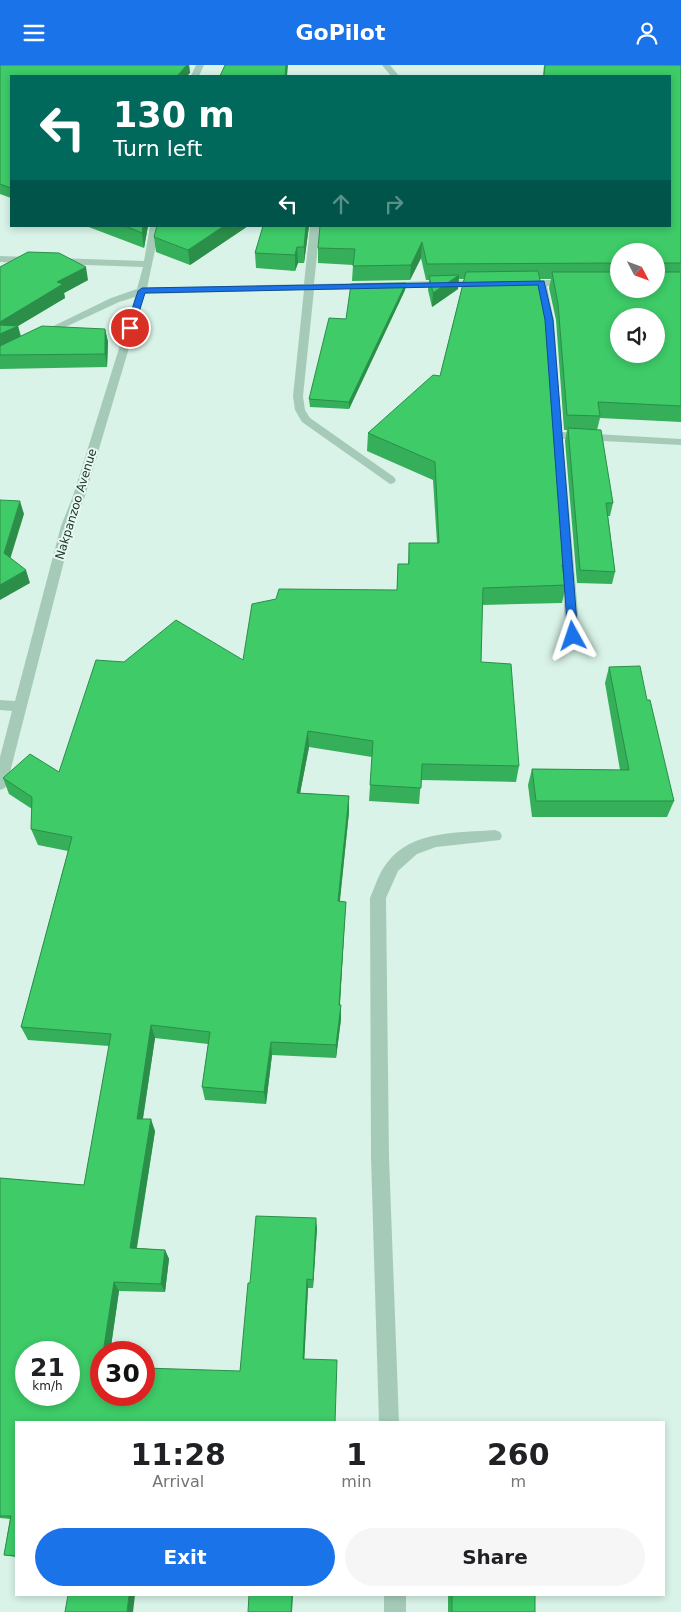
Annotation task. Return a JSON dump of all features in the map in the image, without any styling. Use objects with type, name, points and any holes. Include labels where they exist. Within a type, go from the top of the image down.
[{"type":"street","points":[[386,65],[394,75]]},
{"type":"street","name":"Nakpanzoo Avenue","points":[[0,784],[68,526],[142,291],[155,227]]},
{"type":"street","points":[[315,227],[298,396],[300,410],[306,421],[390,480]]},
{"type":"street","points":[[0,259],[148,264]]},
{"type":"street","points":[[31,340],[115,301],[142,291],[490,283]]},
{"type":"street","points":[[507,283],[580,283]]},
{"type":"street","points":[[541,283],[549,320],[573,636]]},
{"type":"street","points":[[557,435],[587,435],[681,443]]},
{"type":"street","points":[[0,705],[21,707]]},
{"type":"street","points":[[389,1421],[380,1157],[378,898],[392,867],[412,850],[435,841],[495,836]]},
{"type":"street","points":[[395,1596],[395,1612]]},
{"type":"building","points":[[0,65],[187,65],[178,75],[10,75],[10,188],[0,184]]},
{"type":"building","points":[[225,65],[286,65],[285,75],[220,75]]},
{"type":"building","points":[[545,65],[681,65],[681,263],[665,263],[665,243],[610,243],[610,263],[427,264],[422,242],[411,265],[353,266],[355,249],[318,248],[320,227],[671,227],[671,75],[544,75]]},
{"type":"building","points":[[127,227],[143,227],[142,233]]},
{"type":"building","points":[[157,227],[222,227],[188,250],[154,237]]},
{"type":"building","points":[[263,227],[306,227],[304,247],[297,247],[295,255],[255,253]]},
{"type":"building","points":[[28,252],[59,253],[86,267],[57,282],[63,284],[0,322],[0,267]]},
{"type":"building","points":[[538,271],[545,303],[564,565],[562,565],[566,585],[483,588],[481,662],[511,664],[519,766],[422,764],[421,788],[370,785],[373,741],[308,731],[297,793],[349,796],[338,901],[346,902],[339,1005],[341,1005],[336,1045],[271,1042],[264,1092],[202,1087],[210,1032],[151,1025],[137,1119],[151,1119],[130,1248],[165,1250],[161,1284],[114,1282],[105,1341],[90,1341],[90,1406],[155,1406],[155,1368],[240,1371],[256,1216],[316,1218],[313,1280],[307,1279],[303,1359],[337,1360],[335,1421],[15,1421],[15,1556],[4,1555],[11,1516],[0,1516],[0,1178],[84,1185],[111,1034],[21,1027],[72,837],[31,829],[32,797],[3,778],[30,754],[59,772],[96,660],[124,662],[176,620],[243,660],[252,604],[276,599],[279,589],[397,590],[398,564],[409,564],[409,543],[439,543],[435,462],[368,433],[433,375],[440,376],[466,272]]},
{"type":"building","points":[[552,272],[610,272],[610,298],[665,298],[665,272],[681,272],[681,406],[598,402],[600,416],[567,415],[558,304]]},
{"type":"building","points":[[459,275],[433,293],[429,276]]},
{"type":"building","points":[[406,283],[349,402],[309,399],[329,318],[346,319],[351,284]]},
{"type":"building","points":[[0,325],[18,326],[0,334]]},
{"type":"building","points":[[42,326],[105,329],[105,354],[0,355],[0,346]]},
{"type":"building","points":[[568,428],[601,430],[613,503],[606,503],[615,572],[580,570]]},
{"type":"building","points":[[0,500],[20,501],[4,553],[26,570],[0,585]]},
{"type":"building","points":[[640,666],[647,700],[650,700],[674,801],[536,801],[532,769],[629,770],[609,667]]},
{"type":"building","points":[[68,1596],[129,1596],[127,1612],[65,1612]]},
{"type":"building","points":[[249,1596],[292,1596],[291,1612],[248,1612]]},
{"type":"building","points":[[452,1596],[535,1596],[535,1612],[452,1612]]},
{"type":"route","points":[[130,328],[142,291],[541,283],[549,320],[573,636]]}]
